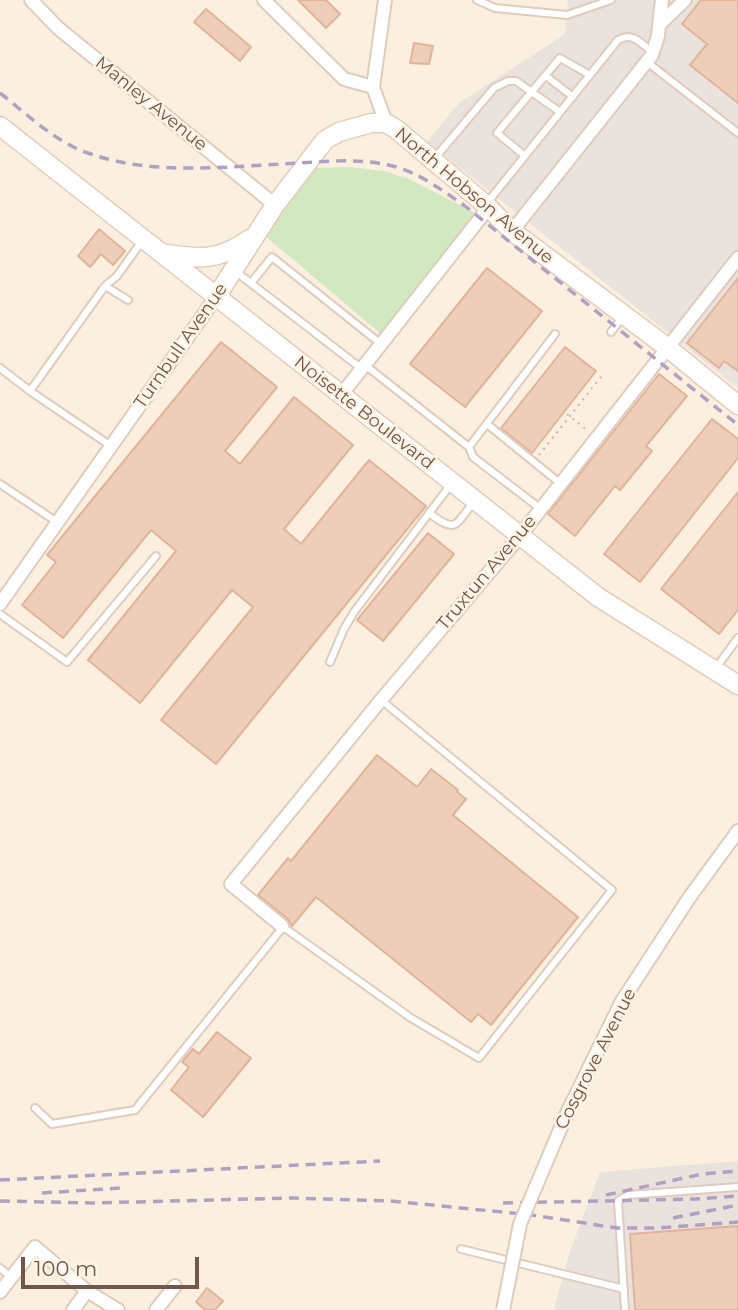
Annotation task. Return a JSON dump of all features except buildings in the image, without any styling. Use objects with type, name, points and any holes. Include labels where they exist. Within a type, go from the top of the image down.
[{"type":"street","name":"Manley Avenue","points":[[31,0],[58,27],[275,205]]},
{"type":"street","points":[[264,0],[344,79],[373,88],[385,0]]},
{"type":"street","points":[[512,231],[650,57],[659,25],[662,0]]},
{"type":"street","points":[[659,25],[685,0]]},
{"type":"street","name":"North Hobson Avenue","points":[[373,88],[386,123],[487,206],[512,231],[668,348],[738,405]]},
{"type":"street","name":"Turnbull Avenue","points":[[2,598],[216,297],[275,205],[325,140],[357,125],[386,123]]},
{"type":"street","name":"Noisette Boulevard","points":[[0,126],[598,597],[738,685]]},
{"type":"street","points":[[341,395],[487,206]]},
{"type":"street","points":[[161,253],[207,258],[221,255],[256,234]]},
{"type":"street","name":"Truxtun Avenue","points":[[282,926],[231,884],[519,537],[738,258]]},
{"type":"street","name":"Cosgrove Avenue","points":[[503,1310],[520,1224],[567,1113],[622,1001],[689,898],[738,831]]},
{"type":"street","points":[[0,1292],[35,1247],[87,1291],[118,1310]]},
{"type":"street","points":[[156,1310],[175,1286]]},
{"type":"street","points":[[73,1310],[87,1291]]},
{"type":"lane","points":[[477,0],[495,8],[567,15],[611,0]]},
{"type":"lane","points":[[487,206],[614,44],[624,36],[635,39],[650,57],[738,133]]},
{"type":"lane","points":[[525,156],[497,133],[561,58],[590,75]]},
{"type":"lane","points":[[546,76],[573,97]]},
{"type":"lane","points":[[433,160],[494,88],[508,81],[516,81],[560,112]]},
{"type":"lane","points":[[30,391],[105,286],[117,276],[143,239]]},
{"type":"lane","points":[[251,283],[272,257],[382,344]]},
{"type":"lane","points":[[233,270],[469,447],[473,457],[541,509]]},
{"type":"lane","points":[[105,286],[128,300]]},
{"type":"lane","points":[[611,332],[623,316]]},
{"type":"lane","points":[[469,447],[555,334]]},
{"type":"lane","points":[[0,368],[111,446]]},
{"type":"lane","points":[[487,424],[561,484]]},
{"type":"lane","points":[[330,663],[340,636],[354,612],[452,483]]},
{"type":"lane","points":[[0,484],[57,522]]},
{"type":"lane","points":[[429,513],[445,525],[451,526],[457,524],[474,501]]},
{"type":"lane","points":[[0,614],[67,662],[156,556]]},
{"type":"lane","points":[[714,671],[737,643]]},
{"type":"lane","points":[[35,1108],[52,1124],[135,1110],[282,926],[411,1018],[479,1058],[612,890],[381,700]]},
{"type":"lane","points":[[625,1310],[618,1201],[628,1195],[738,1187]]},
{"type":"lane","points":[[461,1249],[624,1289]]},
{"type":"lane","points":[[0,1268],[11,1277]]},
{"type":"path","points":[[536,459],[604,373]]},
{"type":"path","points":[[566,414],[597,438]]},
{"type":"shaded area","points":[[568,0],[738,0],[738,388],[427,142],[459,103],[565,34]]},
{"type":"shaded area","points":[[738,1161],[738,1310],[554,1310],[569,1254],[600,1172]]},
{"type":"green space","points":[[349,167],[384,171],[409,179],[475,213],[381,334],[264,235],[311,168]]},
{"type":"railway","points":[[0,93],[64,142],[113,160],[166,168],[360,161],[384,164],[414,174],[465,206],[738,425]]},
{"type":"railway","points":[[0,1180],[380,1161]]},
{"type":"railway","points":[[606,1195],[702,1174],[738,1171]]},
{"type":"railway","points":[[42,1193],[121,1188]]},
{"type":"railway","points":[[503,1203],[738,1196]]},
{"type":"railway","points":[[0,1201],[92,1203],[293,1198],[391,1201],[532,1215],[617,1228],[738,1222]]},
{"type":"railway","points":[[673,1218],[738,1205]]}]
